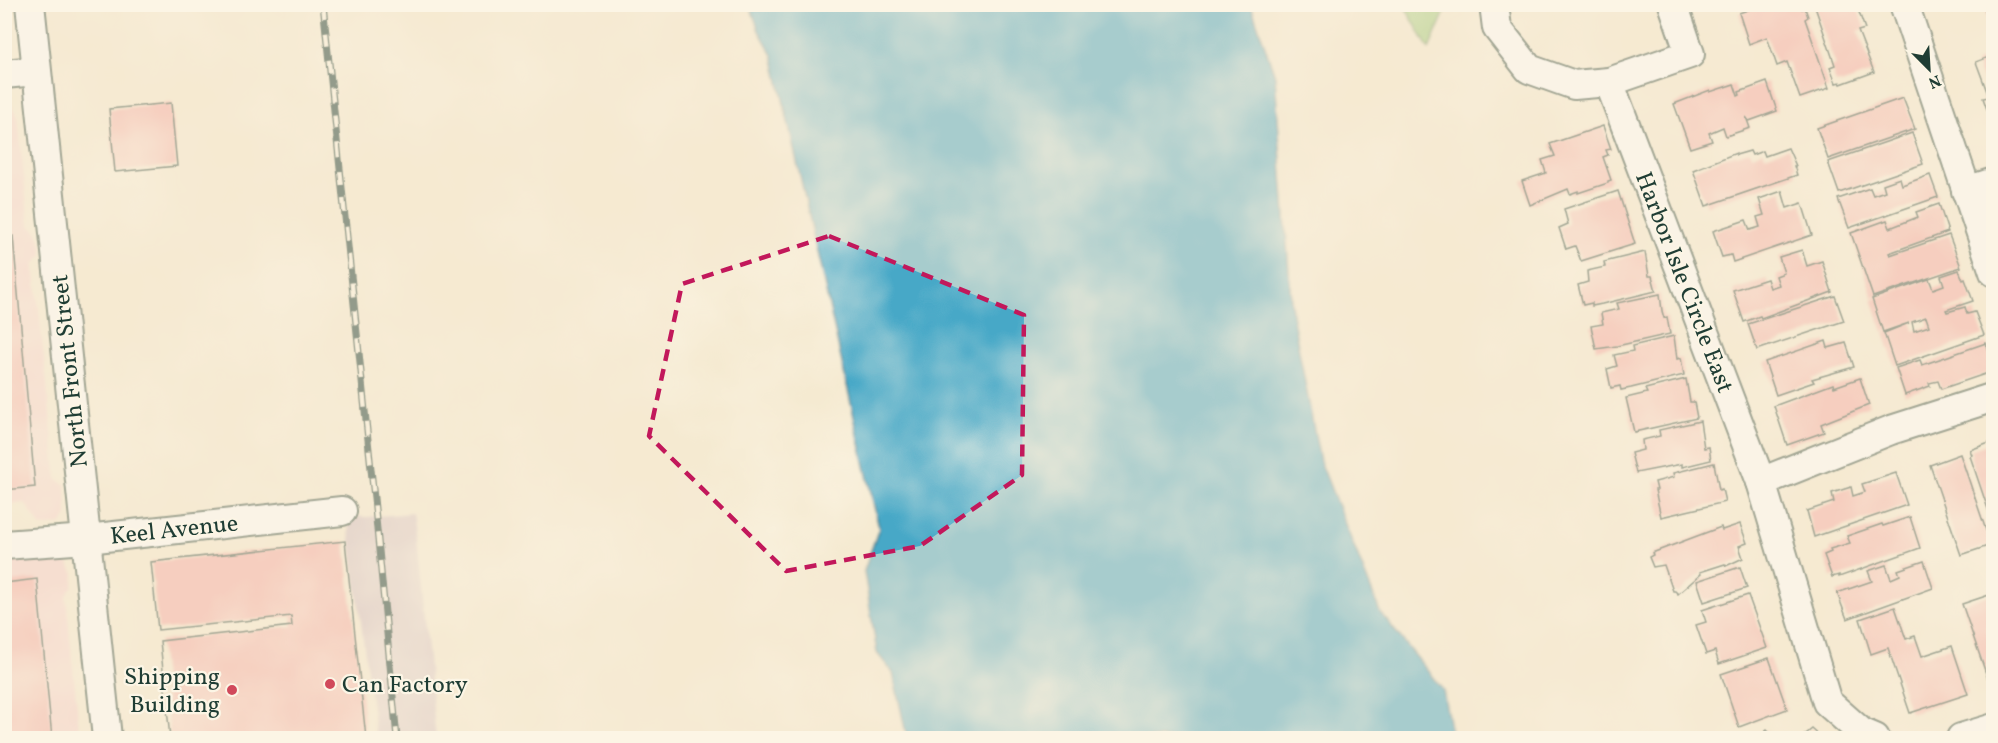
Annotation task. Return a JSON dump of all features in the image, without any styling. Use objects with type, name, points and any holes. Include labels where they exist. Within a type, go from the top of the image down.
[{"type":"street","name":"North Front Street","points":[[30,4],[107,738]]},
{"type":"street","points":[[1494,4],[1497,28],[1529,69],[1574,85],[1609,82],[1690,54],[1673,4]]},
{"type":"street","points":[[1904,4],[1994,272]]},
{"type":"street","points":[[4,74],[36,71]]},
{"type":"street","name":"Harbor Isle Circle East","points":[[1609,82],[1761,482],[1827,702],[1861,732],[1875,738]]},
{"type":"street","points":[[1966,191],[1994,182]]},
{"type":"street","points":[[1761,482],[1891,430],[1994,397]]},
{"type":"street","name":"Keel Avenue","points":[[4,545],[87,539],[342,510]]},
{"type":"street","points":[[1961,738],[1994,728]]},
{"type":"highlighted area","points":[[829,236],[1024,315],[1022,475],[920,546],[786,571],[649,436],[682,284]]},
{"type":"shaded area","points":[[4,99],[9,100],[18,116],[29,225],[37,231],[42,246],[43,255],[34,264],[57,479],[66,485],[67,515],[62,524],[41,527],[25,503],[5,505]]},
{"type":"shaded area","points":[[412,513],[436,738],[376,738],[347,516],[367,517]]},
{"type":"shaded area","points":[[56,555],[67,561],[74,574],[73,586],[66,596],[80,738],[5,738],[4,561]]},
{"type":"green space","points":[[1404,5],[1448,5],[1429,49]]},
{"type":"water","points":[[750,5],[1251,5],[1275,76],[1292,314],[1320,461],[1380,612],[1443,690],[1452,738],[907,738],[893,673],[877,653],[864,571],[879,528],[773,55],[759,31]]},
{"type":"building","points":[[1814,4],[1856,4],[1865,29],[1858,31],[1874,72],[1841,84],[1836,83],[1830,67],[1835,65]]},
{"type":"building","points":[[1983,4],[1994,4],[1994,16],[1988,18]]},
{"type":"building","points":[[1762,5],[1801,5],[1802,9],[1805,8],[1808,17],[1805,19],[1829,88],[1800,98],[1787,62],[1777,66],[1767,37],[1749,44],[1739,13]]},
{"type":"building","points":[[1994,55],[1993,126],[1983,98],[1989,97],[1976,62]]},
{"type":"building","points":[[1767,82],[1777,111],[1749,121],[1746,117],[1750,128],[1726,136],[1723,127],[1709,133],[1712,141],[1690,148],[1674,104],[1710,90],[1710,92],[1734,84],[1738,96],[1739,92]]},
{"type":"building","points":[[1903,98],[1915,129],[1828,159],[1817,128]]},
{"type":"building","points":[[171,103],[177,166],[115,172],[109,109]]},
{"type":"building","points":[[1603,126],[1611,149],[1606,150],[1608,155],[1603,157],[1611,180],[1578,193],[1578,191],[1570,194],[1568,189],[1530,205],[1522,181],[1546,173],[1542,160],[1555,156],[1550,144]]},
{"type":"building","points":[[1912,133],[1923,164],[1839,193],[1828,162]]},
{"type":"building","points":[[1788,148],[1796,166],[1794,166],[1797,175],[1706,206],[1693,170],[1736,153],[1736,155],[1750,151],[1752,155],[1763,151],[1765,156]]},
{"type":"building","points":[[1930,175],[1938,197],[1849,228],[1838,199],[1870,188],[1873,195],[1885,191],[1883,184],[1900,178],[1902,185]]},
{"type":"building","points":[[1618,191],[1635,244],[1581,261],[1575,246],[1566,249],[1559,228],[1568,224],[1564,209]]},
{"type":"building","points":[[1782,191],[1787,208],[1802,203],[1812,235],[1733,262],[1731,255],[1722,257],[1713,231],[1746,220],[1750,230],[1760,227],[1757,217],[1764,215],[1759,199]]},
{"type":"building","points":[[1939,204],[1948,232],[1889,253],[1890,255],[1949,235],[1961,267],[1873,297],[1851,233],[1887,220],[1890,228],[1918,217],[1916,212]]},
{"type":"building","points":[[4,236],[13,236],[35,487],[4,490]]},
{"type":"building","points":[[1802,250],[1807,266],[1822,261],[1832,292],[1744,322],[1733,290],[1767,279],[1770,288],[1779,285],[1776,276],[1784,273],[1779,257]]},
{"type":"building","points":[[1645,252],[1649,276],[1652,276],[1656,291],[1592,306],[1592,303],[1583,305],[1578,285],[1588,282],[1587,271],[1605,267],[1604,262]]},
{"type":"building","points":[[1959,270],[1973,301],[1946,310],[1947,312],[1965,307],[1967,314],[1975,312],[1984,335],[1895,366],[1884,333],[1909,323],[1883,332],[1872,299],[1929,279],[1933,289],[1944,285],[1941,276]],"holes":[[[1926,317],[1929,326],[1914,331],[1912,322]]]},
{"type":"building","points":[[1660,294],[1662,311],[1664,318],[1667,317],[1670,334],[1596,349],[1591,326],[1603,324],[1601,313],[1619,309],[1617,303]]},
{"type":"building","points":[[1835,296],[1844,321],[1757,350],[1748,324]]},
{"type":"building","points":[[1674,336],[1677,359],[1681,358],[1684,375],[1621,390],[1620,386],[1611,388],[1607,369],[1617,366],[1614,355],[1633,351],[1632,346]]},
{"type":"building","points":[[1826,341],[1828,348],[1846,343],[1854,367],[1812,379],[1814,382],[1776,395],[1765,362]]},
{"type":"building","points":[[1986,343],[1994,371],[1941,389],[1938,381],[1929,383],[1930,386],[1905,395],[1896,368],[1920,360],[1922,365]]},
{"type":"building","points":[[1860,378],[1869,405],[1821,424],[1824,432],[1787,445],[1774,406],[1833,384],[1834,387]]},
{"type":"building","points":[[1686,379],[1690,402],[1694,402],[1697,418],[1634,432],[1626,398],[1647,393],[1645,389]]},
{"type":"building","points":[[1700,421],[1704,448],[1709,447],[1711,460],[1682,467],[1682,464],[1636,473],[1631,453],[1643,450],[1642,440],[1660,436],[1659,430]]},
{"type":"building","points":[[1992,442],[1994,447],[1993,524],[1970,456],[1972,455],[1970,450]]},
{"type":"building","points":[[1960,454],[1991,545],[1961,555],[1930,465]]},
{"type":"building","points":[[1714,463],[1719,490],[1722,489],[1725,502],[1661,517],[1655,482],[1674,477],[1673,473]]},
{"type":"building","points":[[1896,473],[1907,505],[1814,537],[1807,511],[1834,502],[1832,493],[1851,487],[1853,496],[1865,492],[1862,484]]},
{"type":"building","points":[[1910,517],[1920,548],[1839,577],[1839,575],[1832,577],[1824,555],[1831,552],[1830,549],[1850,543],[1847,536]]},
{"type":"building","points":[[1740,524],[1747,543],[1739,546],[1743,558],[1726,566],[1725,564],[1700,572],[1701,574],[1678,594],[1673,591],[1664,565],[1653,567],[1649,557],[1653,555],[1652,553],[1721,527],[1722,530]]},
{"type":"building","name":"Can Factory","points":[[345,541],[366,738],[170,738],[160,641],[292,626],[291,616],[158,630],[151,562]]},
{"type":"building","points":[[1924,561],[1933,588],[1847,619],[1837,593],[1872,581],[1868,571],[1886,565],[1891,579],[1900,575],[1898,570]]},
{"type":"building","points":[[1740,567],[1747,588],[1704,602],[1697,581]]},
{"type":"building","points":[[37,579],[52,738],[5,738],[5,583]]},
{"type":"building","points":[[1748,595],[1767,648],[1719,664],[1715,651],[1706,654],[1696,625],[1706,622],[1702,610]]},
{"type":"building","points":[[1989,595],[1991,601],[1994,600],[1994,624],[1986,626],[1990,640],[1994,639],[1994,684],[1990,685],[1962,604]]},
{"type":"building","points":[[1895,607],[1906,639],[1915,636],[1922,656],[1952,646],[1968,694],[1910,713],[1888,648],[1871,654],[1860,619]]},
{"type":"building","points":[[1769,658],[1787,709],[1739,727],[1721,674]]},
{"type":"building","points":[[1812,729],[1822,738],[1801,738]]},
{"type":"building","points":[[1767,730],[1775,738],[1757,738]]},
{"type":"railway","points":[[323,4],[397,738]]},
{"type":"place","name":"Can Factory","points":[[330,684]]},
{"type":"place","name":"Shipping Building","points":[[232,690]]}]
